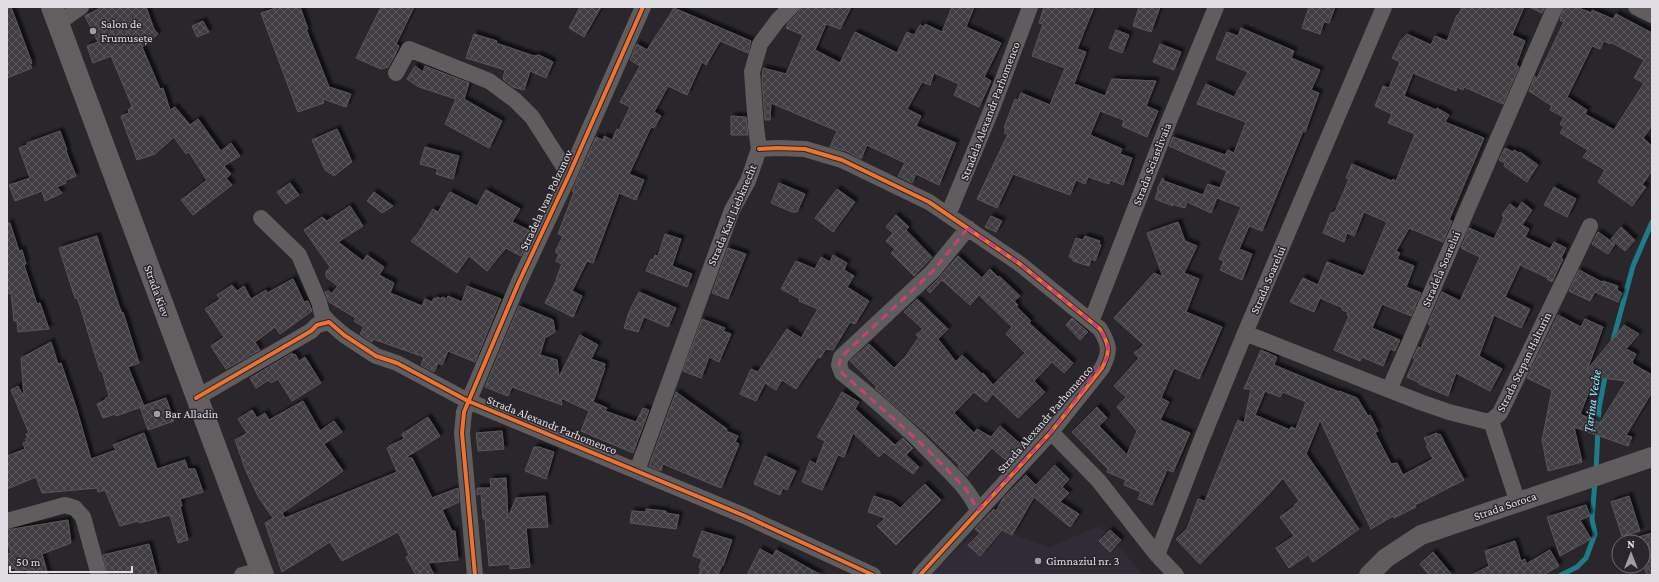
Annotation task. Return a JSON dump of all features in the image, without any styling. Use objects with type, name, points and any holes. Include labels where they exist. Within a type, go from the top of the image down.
[{"type":"main road","name":"Strada Kiev","points":[[55,15],[196,398],[255,573]]},
{"type":"street","points":[[55,15],[81,7]]},
{"type":"street","name":"Stradela Ivan Polzunov","points":[[475,575],[462,434],[463,420],[468,401],[518,284],[569,175],[643,7]]},
{"type":"street","name":"Strada Karl Liebknecht","points":[[636,471],[732,210],[748,181],[759,149],[755,119],[752,72],[760,44],[778,20],[791,7]]},
{"type":"street","name":"Stradela Alexandr Parhomenco","points":[[948,215],[991,111],[1030,7]]},
{"type":"street","name":"Strada Sciastlivaia","points":[[1092,322],[1169,121],[1216,7]]},
{"type":"street","name":"Strada Soarelui","points":[[1157,555],[1201,440],[1245,333],[1384,7]]},
{"type":"street","name":"Stradela Soarelui","points":[[1389,390],[1555,7]]},
{"type":"street","points":[[1636,7],[1652,15]]},
{"type":"street","name":"Stradela Ivan Polzunov","points":[[396,73],[409,49],[489,81],[516,100],[532,117],[569,175]]},
{"type":"street","name":"Strada Alexandr Parhomenco","points":[[759,149],[805,149],[842,160],[929,202],[1020,264],[1092,322],[1100,329],[1106,339],[1108,350],[1107,358],[1102,368],[1051,432],[920,575]]},
{"type":"street","name":"Strada Alexandr Parhomenco","points":[[261,218],[299,255],[319,302],[322,314],[344,335],[376,356],[397,363],[468,401],[745,516],[873,575]]},
{"type":"street","name":"Strada Stepan Halturin","points":[[1389,390],[1450,412],[1485,421],[1491,421],[1500,413],[1590,226]]},
{"type":"street","points":[[968,228],[933,271],[841,357],[839,365],[842,373],[924,446],[965,488],[973,498],[978,510]]},
{"type":"street","points":[[196,398],[311,331],[317,325],[329,322]]},
{"type":"street","points":[[1245,333],[1389,390]]},
{"type":"street","points":[[1491,421],[1518,503]]},
{"type":"street","name":"Strada Alexandr Parhomenco","points":[[1051,432],[1098,480],[1157,555],[1176,575]]},
{"type":"street","name":"Strada Soroca","points":[[1369,575],[1386,558],[1421,535],[1652,456]]},
{"type":"street","points":[[7,521],[65,505],[75,508],[83,517],[99,575]]},
{"type":"highlighted area","points":[[968,228],[1020,264],[1100,329],[1108,344],[1107,358],[1051,432],[978,510],[965,488],[924,446],[842,373],[839,365],[841,357],[933,271]]},
{"type":"shaded area","name":"Gimnaziul nr. 3","points":[[985,524],[1049,547],[1100,526],[1144,575],[929,575]]},
{"type":"building","points":[[7,7],[11,7],[32,63],[30,64],[32,68],[7,78]]},
{"type":"building","points":[[102,7],[146,7],[154,29],[158,34],[142,47],[160,89],[163,88],[170,110],[175,107],[190,125],[198,119],[221,151],[231,143],[240,156],[224,166],[231,174],[226,178],[232,185],[193,215],[181,200],[207,180],[189,152],[186,154],[174,137],[155,154],[137,160],[121,116],[129,113],[128,110],[132,106],[111,56],[93,63],[87,46],[98,42],[85,16]]},
{"type":"building","points":[[279,7],[300,7],[308,29],[306,29],[329,87],[351,94],[346,107],[323,99],[324,103],[298,112],[261,13]]},
{"type":"building","points":[[381,7],[414,7],[396,44],[399,46],[394,57],[388,67],[381,69],[356,58]]},
{"type":"building","points":[[580,7],[601,7],[584,37],[569,28]]},
{"type":"building","points":[[800,7],[851,7],[840,29],[826,24],[815,50],[840,63],[855,32],[897,53],[907,32],[914,35],[920,25],[924,27],[925,24],[942,32],[952,7],[974,7],[966,27],[1001,43],[984,77],[991,81],[979,107],[954,95],[959,84],[934,73],[930,85],[922,82],[907,109],[921,116],[916,126],[956,143],[939,185],[916,174],[912,183],[898,176],[905,163],[867,145],[861,159],[846,151],[830,147],[837,131],[771,103],[770,120],[765,120],[762,80],[763,68],[786,74],[803,35],[786,28],[788,23],[798,13]]},
{"type":"building","points":[[1044,7],[1094,7],[1077,49],[1086,52],[1074,84],[1105,96],[1112,79],[1156,81],[1146,106],[1158,111],[1147,137],[1122,126],[1124,120],[1100,111],[1090,135],[1122,149],[1120,154],[1132,158],[1123,185],[1110,180],[1109,184],[1088,177],[1085,184],[1076,180],[1070,195],[1013,174],[997,208],[977,199],[1008,134],[1004,133],[1006,129],[1004,128],[1015,99],[1018,100],[1021,93],[1050,105],[1065,68],[1032,56],[1043,24],[1039,23]]},
{"type":"building","points":[[1139,7],[1160,7],[1151,32],[1133,26]]},
{"type":"building","points":[[1309,7],[1335,7],[1329,23],[1324,22],[1320,34],[1302,28]]},
{"type":"building","points":[[1462,7],[1524,7],[1512,35],[1525,41],[1516,65],[1519,67],[1503,104],[1464,87],[1463,90],[1457,87],[1456,91],[1413,73],[1404,96],[1436,110],[1437,108],[1449,115],[1445,122],[1484,138],[1449,220],[1452,221],[1443,242],[1409,228],[1396,251],[1400,253],[1397,259],[1414,266],[1406,287],[1421,293],[1411,316],[1382,304],[1372,328],[1400,340],[1395,351],[1390,349],[1383,366],[1362,357],[1360,361],[1334,350],[1349,316],[1347,315],[1348,312],[1342,310],[1343,308],[1320,298],[1314,312],[1290,302],[1303,278],[1318,285],[1327,262],[1363,276],[1366,271],[1387,222],[1364,212],[1354,236],[1347,233],[1344,242],[1323,233],[1331,213],[1335,212],[1349,179],[1346,178],[1352,164],[1392,181],[1393,179],[1396,181],[1415,134],[1388,123],[1392,114],[1375,106],[1383,86],[1389,88],[1400,62],[1392,58],[1401,40],[1407,34],[1431,45],[1435,36],[1447,41],[1457,15],[1458,16]]},
{"type":"building","points":[[1529,7],[1545,7],[1542,13]]},
{"type":"building","points":[[1564,7],[1576,7],[1592,13],[1592,10],[1613,19],[1616,14],[1652,33],[1652,126],[1643,138],[1652,146],[1652,171],[1642,185],[1646,187],[1632,206],[1598,182],[1605,170],[1583,157],[1588,150],[1560,133],[1564,127],[1560,124],[1564,117],[1550,110],[1552,106],[1529,91],[1535,76],[1537,78],[1564,22],[1560,20]],"holes":[[[1604,41],[1610,44],[1610,42],[1644,60],[1634,78],[1644,83],[1614,130],[1585,114],[1587,110],[1567,97],[1592,46],[1600,49]]]},
{"type":"building","points":[[674,8],[751,41],[748,53],[720,41],[706,65],[702,62],[687,95],[668,86],[654,112],[661,116],[654,128],[651,127],[629,174],[644,180],[636,200],[619,193],[593,263],[587,261],[572,291],[582,296],[573,317],[545,303],[557,279],[562,264],[556,261],[559,254],[556,253],[556,250],[563,236],[558,234],[574,192],[572,191],[596,137],[603,140],[604,136],[612,140],[617,129],[619,130],[630,107],[620,102],[640,66],[630,60],[637,44],[647,50]]},
{"type":"building","points":[[203,21],[209,32],[197,37],[192,26]]},
{"type":"building","points":[[1241,28],[1294,51],[1291,58],[1320,70],[1311,90],[1319,93],[1305,132],[1303,131],[1262,231],[1249,226],[1239,249],[1252,254],[1242,280],[1220,270],[1224,261],[1219,259],[1241,207],[1217,198],[1211,213],[1187,202],[1185,208],[1172,204],[1173,206],[1155,199],[1157,189],[1163,178],[1164,181],[1203,195],[1208,184],[1220,188],[1227,171],[1169,146],[1173,137],[1225,155],[1228,150],[1234,153],[1246,122],[1197,104],[1206,84],[1234,97],[1248,72],[1216,59],[1227,32],[1238,36]]},
{"type":"building","points":[[1116,30],[1129,35],[1122,53],[1109,48]]},
{"type":"building","points":[[474,34],[497,41],[496,43],[534,56],[539,55],[553,62],[546,78],[530,71],[524,90],[513,87],[503,79],[505,70],[466,58]]},
{"type":"building","points":[[1160,44],[1181,52],[1174,70],[1153,62]]},
{"type":"building","points":[[415,66],[423,72],[425,66],[469,83],[464,99],[502,121],[489,148],[445,124],[456,99],[419,87],[407,79]]},
{"type":"building","points":[[731,116],[746,117],[748,135],[731,135]]},
{"type":"building","points":[[337,129],[352,162],[334,176],[325,170],[312,140]]},
{"type":"building","points":[[60,131],[76,176],[57,187],[62,193],[45,201],[42,191],[15,201],[9,185],[30,178],[19,148],[27,145],[27,143]]},
{"type":"building","points":[[425,147],[459,156],[453,179],[436,174],[438,169],[420,164]]},
{"type":"building","points":[[1505,148],[1513,152],[1514,150],[1519,153],[1520,152],[1538,165],[1527,182],[1504,166],[1505,163],[1499,160]]},
{"type":"building","points":[[290,183],[299,195],[286,204],[277,192]]},
{"type":"building","points":[[779,183],[805,194],[797,212],[792,212],[771,203]]},
{"type":"building","points":[[1554,187],[1576,199],[1567,217],[1544,205]]},
{"type":"building","points":[[837,189],[855,202],[833,232],[815,218]]},
{"type":"building","points":[[486,190],[520,209],[512,222],[532,232],[521,256],[506,248],[487,271],[469,256],[457,273],[411,241],[418,233],[433,209],[438,212],[450,192],[477,206]]},
{"type":"building","points":[[374,192],[393,206],[382,213],[367,201]]},
{"type":"building","points":[[1522,202],[1532,210],[1522,225],[1529,229],[1525,237],[1550,249],[1554,242],[1566,248],[1561,258],[1563,259],[1552,282],[1547,279],[1548,278],[1520,265],[1505,297],[1530,309],[1521,328],[1494,315],[1479,356],[1502,369],[1490,391],[1456,373],[1448,396],[1419,384],[1420,383],[1407,377],[1415,359],[1413,358],[1418,347],[1421,348],[1431,325],[1428,324],[1442,292],[1460,301],[1480,257],[1461,248],[1469,228],[1494,239],[1504,218],[1502,215],[1510,204],[1517,209]]},
{"type":"building","points":[[350,206],[363,226],[338,242],[363,261],[367,255],[384,267],[379,275],[394,283],[390,293],[422,306],[425,299],[432,302],[434,298],[436,299],[437,297],[447,299],[448,296],[462,302],[467,286],[501,299],[475,362],[448,351],[442,365],[438,363],[434,372],[421,365],[424,357],[373,339],[372,342],[360,334],[364,327],[354,321],[356,318],[329,302],[325,292],[329,291],[331,294],[338,286],[326,277],[326,272],[330,267],[304,230],[322,217],[327,221]]},
{"type":"building","points":[[896,215],[909,227],[906,230],[932,257],[914,276],[891,253],[895,249],[886,241],[893,233],[886,227]]},
{"type":"building","points":[[991,216],[1002,221],[996,232],[985,227]]},
{"type":"building","points":[[1178,222],[1185,241],[1197,246],[1184,273],[1199,279],[1186,312],[1222,327],[1199,379],[1174,368],[1161,398],[1169,402],[1160,420],[1190,433],[1173,472],[1167,470],[1152,505],[1138,499],[1141,492],[1124,485],[1126,480],[1107,472],[1108,469],[1072,432],[1097,407],[1107,418],[1099,426],[1127,455],[1137,431],[1117,407],[1126,397],[1114,386],[1139,358],[1134,353],[1144,345],[1114,318],[1154,273],[1163,277],[1147,233]]},
{"type":"building","points":[[7,223],[10,223],[19,251],[22,250],[26,264],[24,265],[37,304],[40,303],[49,329],[18,332],[17,321],[14,321],[11,293],[7,294]]},
{"type":"building","points":[[1621,227],[1635,240],[1625,251],[1611,239]]},
{"type":"building","points":[[1598,232],[1615,244],[1608,254],[1592,244]]},
{"type":"building","points":[[665,234],[681,239],[672,266],[692,274],[687,287],[646,271],[651,259],[653,260],[655,255],[658,256]]},
{"type":"building","points":[[97,236],[139,363],[128,367],[144,406],[116,416],[115,414],[103,418],[97,404],[109,396],[102,371],[100,371],[79,303],[77,298],[75,298],[59,248]]},
{"type":"building","points":[[1085,236],[1100,241],[1099,244],[1101,245],[1095,261],[1091,259],[1089,266],[1073,261],[1073,259],[1069,257],[1076,238],[1083,240]]},
{"type":"building","points":[[728,248],[746,254],[728,299],[712,293]]},
{"type":"building","points":[[833,255],[847,263],[844,270],[854,276],[847,287],[869,301],[855,324],[850,322],[833,350],[826,349],[820,358],[818,357],[796,389],[782,380],[776,390],[765,383],[756,401],[740,394],[751,369],[758,372],[787,329],[801,338],[818,309],[799,301],[800,299],[781,289],[796,261],[815,269],[821,257],[830,262]]},
{"type":"building","points":[[958,256],[982,278],[990,269],[998,277],[999,276],[1020,296],[1014,301],[1018,305],[1016,306],[1031,321],[1029,323],[1073,363],[1064,373],[1052,362],[1034,381],[1045,392],[1018,418],[993,394],[986,402],[974,392],[954,413],[974,433],[977,429],[991,437],[1000,426],[1024,447],[1009,463],[992,448],[967,476],[958,467],[959,465],[927,434],[875,388],[877,387],[850,361],[869,344],[894,368],[906,356],[919,337],[916,335],[923,329],[904,312],[917,299],[948,329],[938,339],[956,362],[962,355],[982,374],[983,373],[993,385],[1025,353],[1006,334],[1012,327],[979,295],[970,305],[942,280],[930,293],[927,290]]},
{"type":"building","points":[[1579,270],[1602,282],[1603,281],[1618,286],[1617,290],[1622,293],[1618,302],[1595,292],[1590,301],[1569,291]]},
{"type":"building","points":[[293,279],[304,302],[308,301],[312,311],[280,334],[275,327],[255,342],[260,350],[226,369],[211,346],[224,337],[205,309],[220,299],[217,295],[232,285],[237,291],[244,286],[251,299],[266,290],[267,293]]},
{"type":"building","points":[[639,292],[676,308],[668,327],[644,317],[638,332],[624,328],[629,312]]},
{"type":"building","points":[[519,306],[553,320],[555,332],[545,338],[540,355],[557,360],[559,377],[580,335],[598,345],[591,359],[605,364],[605,368],[593,402],[607,408],[605,411],[636,422],[643,408],[649,410],[633,453],[581,431],[589,411],[561,398],[562,405],[512,387],[508,396],[485,387]]},
{"type":"building","points":[[1558,315],[1581,327],[1585,319],[1603,327],[1587,370],[1624,325],[1639,334],[1626,349],[1636,354],[1632,362],[1633,364],[1652,375],[1652,392],[1626,435],[1632,437],[1628,446],[1574,427],[1582,462],[1548,471],[1542,440],[1552,390],[1527,378]],"holes":[[[1595,377],[1626,381],[1600,423],[1580,414]]]},
{"type":"building","points":[[1072,318],[1088,332],[1080,340],[1066,325]]},
{"type":"building","points":[[702,319],[725,328],[723,331],[731,334],[719,362],[709,357],[701,378],[683,371]]},
{"type":"building","points":[[51,342],[58,364],[61,363],[91,459],[116,450],[113,445],[144,433],[157,469],[185,460],[188,469],[195,469],[203,492],[180,499],[182,506],[180,506],[188,540],[178,543],[170,515],[120,526],[105,490],[98,492],[97,488],[42,493],[36,477],[7,489],[7,456],[25,449],[23,443],[27,442],[25,439],[28,438],[26,434],[29,433],[11,390],[18,386],[24,397],[21,358]]},
{"type":"building","points":[[1261,350],[1277,357],[1274,365],[1357,398],[1368,416],[1370,415],[1378,431],[1375,433],[1391,464],[1397,463],[1403,475],[1433,459],[1426,446],[1428,445],[1424,438],[1437,433],[1438,435],[1440,434],[1464,480],[1415,505],[1416,507],[1394,518],[1393,516],[1371,529],[1320,420],[1306,454],[1359,529],[1313,562],[1308,555],[1289,568],[1276,548],[1294,536],[1280,517],[1295,506],[1294,505],[1299,501],[1283,478],[1200,564],[1176,539],[1187,529],[1198,499],[1205,501],[1238,420],[1244,423],[1251,389],[1244,389]],"holes":[[[1265,391],[1280,397],[1283,392],[1306,402],[1296,429],[1291,427],[1290,430],[1255,415]]]},
{"type":"building","points":[[292,353],[293,355],[295,354],[299,361],[305,357],[321,383],[292,401],[278,379],[271,383],[269,380],[256,388],[250,378]]},
{"type":"building","points":[[676,392],[727,429],[726,431],[738,436],[735,442],[739,444],[721,488],[663,464],[661,471],[649,466]]},
{"type":"building","points":[[842,392],[859,402],[855,409],[895,445],[903,438],[913,448],[906,455],[919,467],[913,474],[884,452],[879,457],[853,433],[844,457],[838,455],[822,490],[802,482],[810,461],[816,464],[825,441],[817,437]]},
{"type":"building","name":"Bar Alladin","points":[[166,398],[174,421],[148,430],[140,407]]},
{"type":"building","points":[[303,401],[320,431],[334,421],[342,432],[324,444],[343,471],[282,513],[285,518],[397,472],[387,448],[404,439],[402,434],[428,417],[440,436],[405,458],[412,458],[432,498],[458,488],[459,502],[442,510],[452,531],[455,531],[458,560],[428,563],[434,575],[416,575],[406,557],[409,555],[398,532],[342,561],[330,542],[282,572],[265,523],[273,518],[259,498],[246,471],[235,440],[247,433],[238,419],[252,410],[257,418],[265,413],[269,420]]},
{"type":"building","points":[[502,431],[504,449],[478,451],[476,433]]},
{"type":"building","points":[[534,447],[539,447],[554,452],[546,479],[525,471]]},
{"type":"building","points":[[765,456],[796,471],[787,490],[783,488],[780,495],[754,484]]},
{"type":"building","points":[[1055,465],[1069,479],[1062,487],[1069,493],[1060,502],[1079,514],[1070,527],[1034,497],[1012,535],[1002,530],[980,556],[968,545],[980,533],[975,529],[994,509],[996,511],[1004,497],[1026,475],[1036,485]]},
{"type":"building","points":[[506,478],[508,518],[516,498],[545,496],[548,527],[526,528],[530,567],[510,569],[510,564],[489,566],[481,493],[477,495],[477,488],[491,488],[490,479]]},
{"type":"building","points":[[925,484],[941,500],[896,545],[877,526],[885,518],[868,512],[874,496],[892,502],[900,508]]},
{"type":"building","points":[[1629,496],[1640,531],[1629,534],[1621,534],[1611,502]]},
{"type":"building","points":[[1586,505],[1590,516],[1580,520],[1591,539],[1560,556],[1547,517]]},
{"type":"building","points":[[646,509],[666,511],[666,513],[679,515],[676,529],[630,523],[632,511],[646,512]]},
{"type":"building","points":[[68,520],[71,543],[42,554],[48,575],[28,575],[27,569],[16,571],[15,568],[7,569],[7,554],[11,553],[7,539],[7,530]]},
{"type":"building","points":[[1110,530],[1121,540],[1110,552],[1099,541]]},
{"type":"building","points":[[702,531],[732,540],[723,566],[722,565],[718,575],[699,575],[701,568],[699,568],[702,559],[693,556]]},
{"type":"building","points":[[1652,533],[1652,575],[1647,574],[1651,574],[1651,534],[1649,534]]},
{"type":"building","points":[[1515,541],[1521,561],[1525,559],[1526,564],[1550,550],[1559,566],[1543,575],[1472,575],[1489,566],[1485,551]]},
{"type":"building","points":[[149,544],[157,575],[108,575],[103,555]]},
{"type":"building","points":[[760,549],[773,556],[776,550],[821,575],[747,575]]},
{"type":"building","points":[[1433,552],[1452,575],[1429,575],[1420,564]]},
{"type":"waterway","name":"Țarina Veche","points":[[1612,344],[1633,266],[1652,222]]},
{"type":"waterway","name":"Țarina Veche","points":[[1596,471],[1599,408],[1606,372]]},
{"type":"waterway","name":"Țarina Veche","points":[[1561,575],[1577,567],[1586,558],[1595,534],[1592,519],[1595,481]]},
{"type":"cycle path","points":[[475,575],[462,433],[464,412],[518,284],[569,175],[643,7]]},
{"type":"cycle path","points":[[759,149],[805,149],[842,160],[929,202],[1020,264],[1100,329],[1107,343],[1108,352],[1102,368],[1051,432],[920,575]]},
{"type":"cycle path","points":[[196,398],[311,331],[317,325],[329,322],[344,335],[376,356],[397,363],[468,401],[745,516],[873,575]]},
{"type":"place","name":"Salon de Frumusețe","points":[[93,31]]},
{"type":"place","name":"Bar Alladin","points":[[157,414]]},
{"type":"place","name":"Gimnaziul nr. 3","points":[[1038,561]]}]
